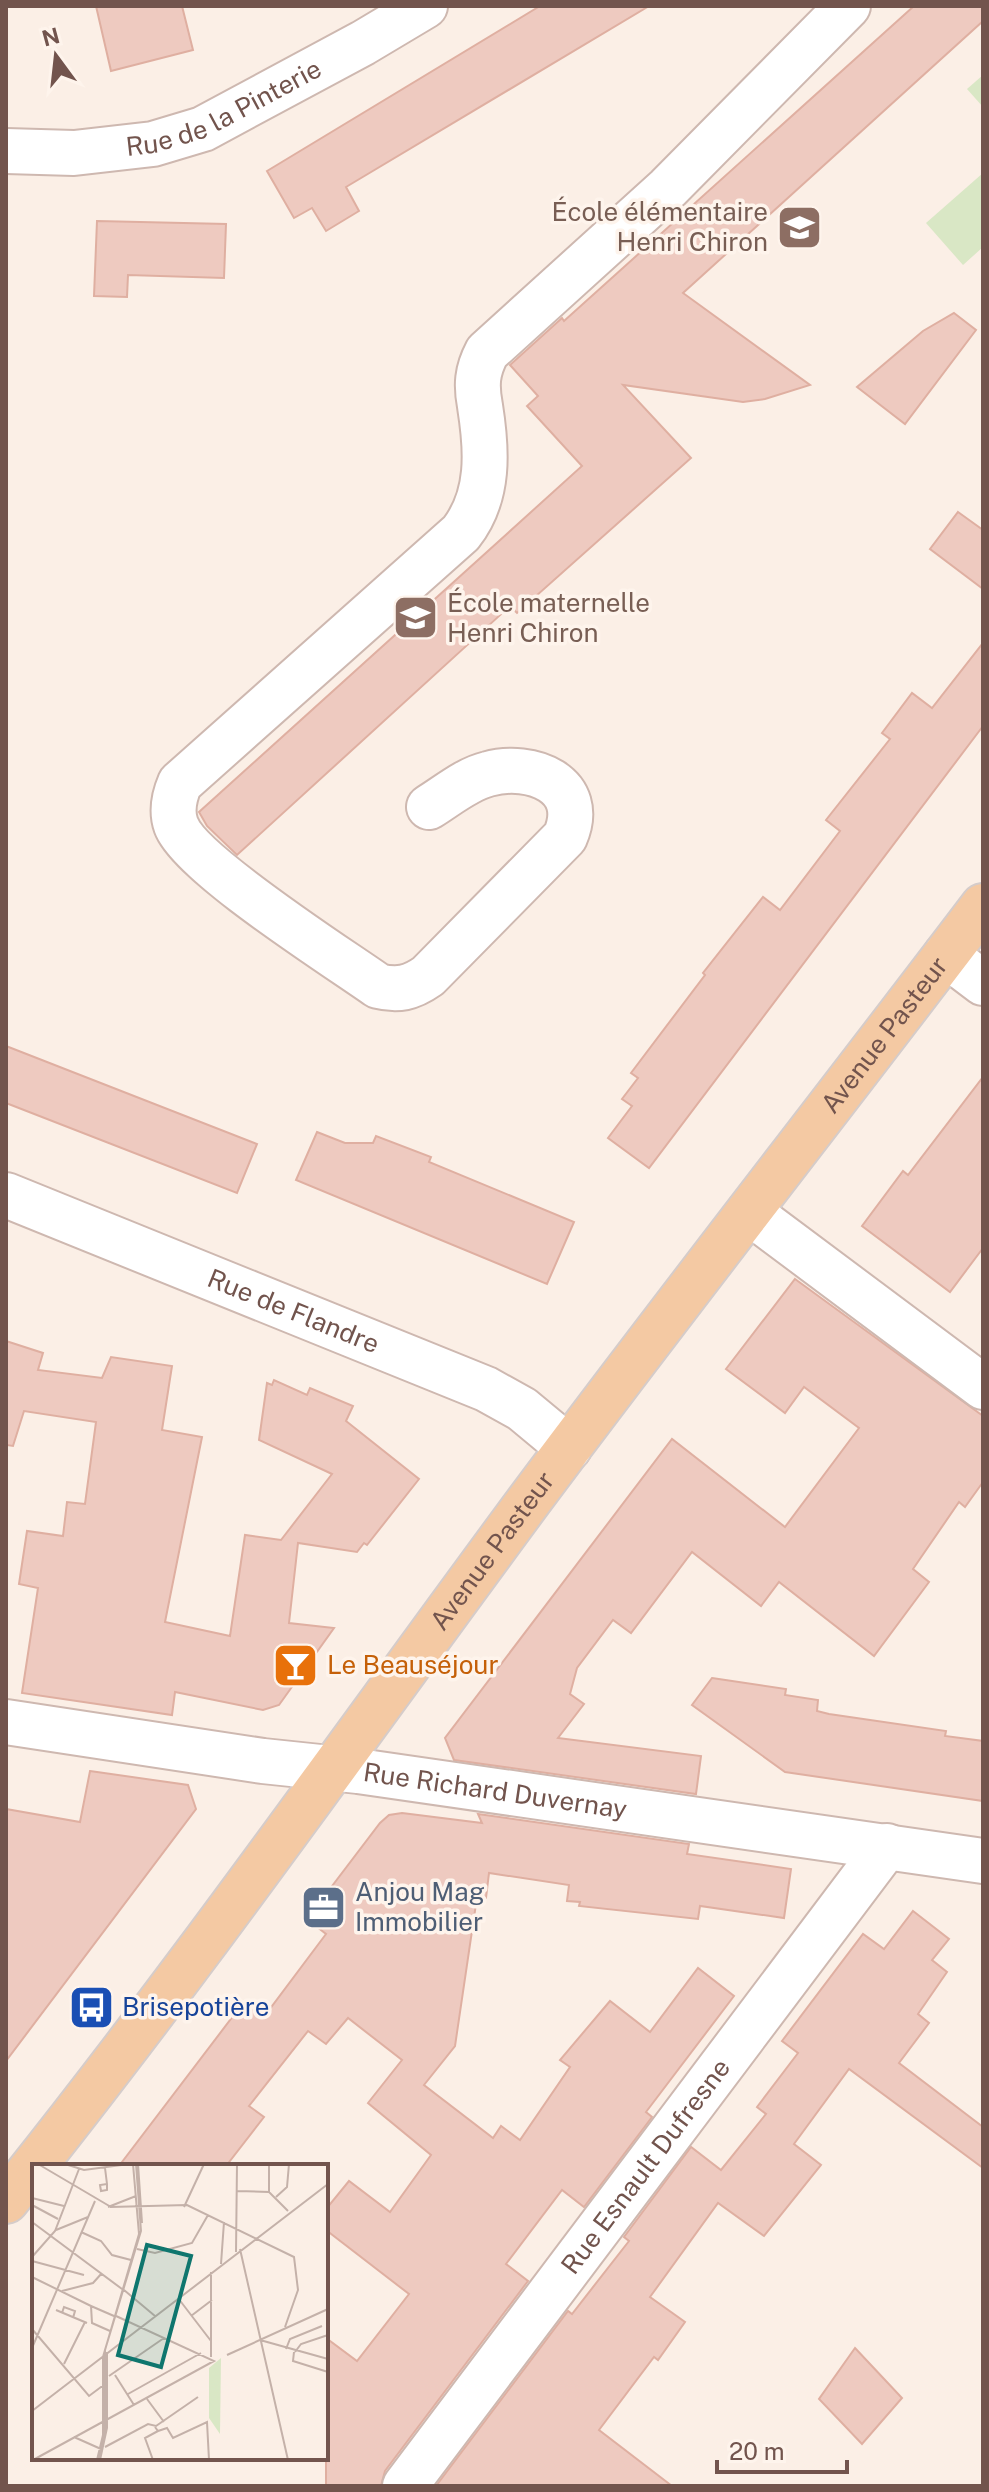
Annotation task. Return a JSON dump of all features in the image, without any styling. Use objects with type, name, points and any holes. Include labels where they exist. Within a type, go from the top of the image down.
[{"type":"main road","name":"Avenue Pasteur","points":[[34,2164],[281,1840],[569,1448],[983,906]]},
{"type":"main road","name":"Avenue Pasteur","points":[[6,2201],[32,2167]]},
{"type":"street","name":"Rue de la Pinterie","points":[[6,151],[74,153],[153,144],[203,129],[425,6]]},
{"type":"street","points":[[429,807],[485,774],[507,770],[528,772],[549,780],[564,791],[572,818],[565,837],[428,976],[416,985],[401,989],[378,986],[217,872],[183,839],[173,810],[180,783],[470,522],[483,491],[485,472],[477,378],[487,352],[668,188],[848,6]]},
{"type":"street","points":[[946,955],[983,983]]},
{"type":"street","name":"Rue de Flandre","points":[[6,1195],[486,1389],[522,1409],[569,1448]]},
{"type":"street","points":[[749,1212],[983,1387]]},
{"type":"street","name":"Rue Richard Duvernay","points":[[6,1722],[263,1761],[983,1861]]},
{"type":"street","name":"Rue Esnault Dufresne","points":[[405,2486],[887,1846]]},
{"type":"green space","points":[[983,75],[983,107],[967,89]]},
{"type":"green space","points":[[983,173],[983,247],[963,265],[926,223]]},
{"type":"building","points":[[96,6],[182,6],[193,50],[111,71]]},
{"type":"building","points":[[540,6],[649,6],[346,187],[359,211],[326,231],[312,208],[294,218],[267,171]]},
{"type":"building","points":[[914,6],[983,6],[983,21],[683,293],[810,385],[765,399],[743,402],[623,385],[691,458],[517,613],[510,606],[237,855],[207,826],[199,812],[582,466],[527,406],[538,396],[510,365],[562,318],[564,321]]},
{"type":"building","points":[[97,221],[226,224],[224,278],[128,275],[127,297],[94,296]]},
{"type":"building","points":[[954,313],[976,330],[905,424],[857,387],[923,331]]},
{"type":"building","points":[[958,512],[983,530],[983,589],[930,549]]},
{"type":"building","points":[[983,643],[983,726],[649,1168],[608,1138],[632,1106],[622,1099],[638,1078],[631,1073],[705,975],[703,973],[763,897],[780,910],[840,831],[826,820],[890,739],[882,733],[912,693],[932,708]]},
{"type":"building","points":[[6,1046],[257,1144],[237,1193],[6,1103]]},
{"type":"building","points":[[983,1077],[983,1248],[950,1292],[862,1226],[903,1171],[908,1175]]},
{"type":"building","points":[[317,1132],[345,1143],[373,1143],[376,1136],[431,1157],[429,1162],[574,1222],[547,1284],[296,1180]]},
{"type":"building","points":[[795,1279],[983,1416],[983,1482],[965,1507],[959,1502],[913,1569],[929,1582],[874,1656],[779,1582],[761,1606],[692,1552],[631,1633],[613,1620],[577,1668],[570,1694],[584,1704],[558,1738],[701,1756],[696,1794],[454,1760],[445,1738],[672,1439],[785,1527],[859,1428],[804,1387],[785,1413],[726,1369]]},
{"type":"building","points":[[6,1341],[43,1353],[38,1370],[102,1378],[111,1357],[172,1366],[162,1430],[202,1437],[165,1622],[230,1636],[245,1535],[281,1540],[332,1474],[259,1440],[267,1383],[272,1385],[274,1380],[307,1395],[310,1388],[353,1406],[346,1421],[419,1479],[367,1545],[364,1543],[357,1552],[298,1543],[289,1623],[334,1628],[279,1705],[263,1710],[175,1692],[172,1715],[22,1693],[38,1588],[19,1584],[27,1531],[63,1536],[67,1502],[85,1504],[96,1422],[24,1411],[13,1446],[6,1445]]},
{"type":"building","points":[[712,1678],[786,1689],[785,1695],[818,1700],[817,1711],[829,1714],[946,1731],[945,1736],[983,1741],[983,1801],[785,1772],[692,1705]]},
{"type":"building","points":[[90,1771],[188,1785],[196,1809],[6,2061],[6,1809],[80,1822]]},
{"type":"building","points":[[402,1813],[482,1823],[478,1814],[689,1844],[687,1854],[791,1869],[784,1918],[700,1906],[698,1919],[579,1906],[580,1902],[567,1901],[569,1885],[489,1873],[486,1898],[477,1897],[455,2046],[424,2085],[493,2138],[501,2126],[520,2140],[570,2067],[560,2060],[610,2001],[650,2032],[698,1968],[734,1996],[646,2112],[652,2117],[584,2207],[562,2190],[506,2264],[528,2281],[385,2471],[381,2486],[326,2486],[328,2339],[357,2361],[409,2294],[328,2232],[328,2207],[349,2181],[390,2212],[431,2155],[368,2103],[402,2060],[348,2018],[326,2044],[308,2031],[249,2106],[264,2117],[228,2164],[121,2164],[243,2003],[263,2018],[326,1934],[307,1919],[389,1815]]},
{"type":"building","points":[[913,1911],[949,1939],[932,1960],[947,1972],[918,2014],[929,2023],[899,2063],[983,2127],[983,2168],[849,2069],[794,2144],[821,2165],[764,2236],[718,2203],[650,2297],[685,2322],[658,2360],[654,2357],[599,2430],[672,2486],[436,2486],[568,2311],[572,2314],[629,2241],[624,2237],[691,2147],[721,2170],[766,2114],[757,2107],[798,2053],[782,2041],[863,1934],[884,1949]]},
{"type":"building","points":[[855,2348],[902,2398],[862,2444],[819,2399]]},
{"type":"place","name":"École élémentaire Henri Chiron","points":[[799,227]]},
{"type":"place","name":"École maternelle Henri Chiron","points":[[416,618]]},
{"type":"place","name":"Le Beauséjour","points":[[296,1665]]},
{"type":"place","name":"Anjou Mag Immobilier","points":[[324,1907]]},
{"type":"place","name":"Brisepotière","points":[[91,2007]]}]
